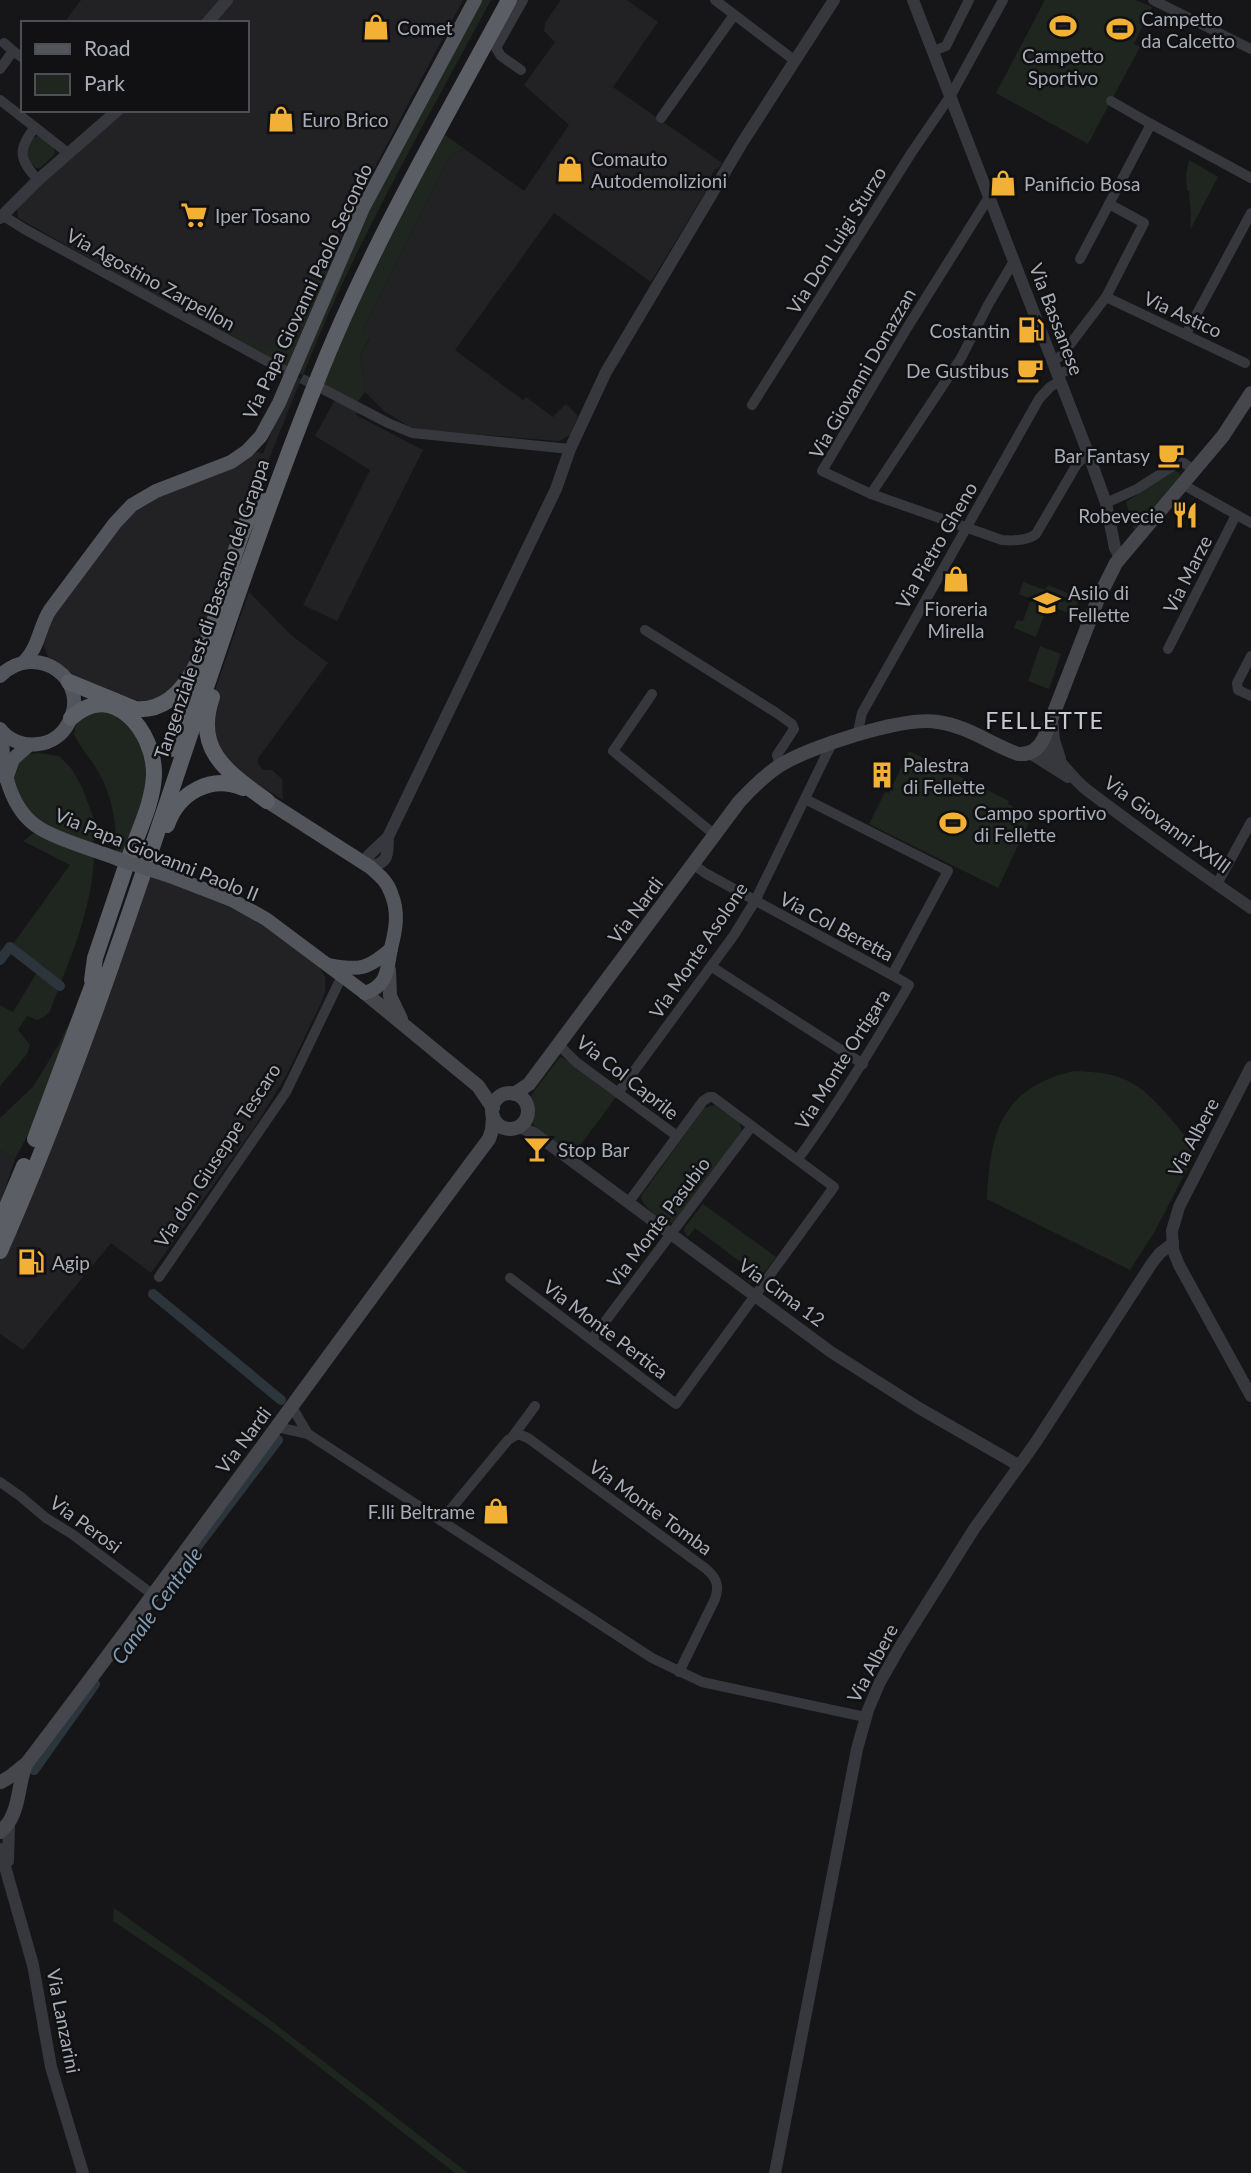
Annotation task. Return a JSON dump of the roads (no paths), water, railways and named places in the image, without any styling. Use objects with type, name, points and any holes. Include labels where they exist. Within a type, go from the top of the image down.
[{"type":"highway","name":"Tangenziale est di Bassano del Grappa","points":[[0,1251],[54,1120],[97,1005],[256,543],[312,386],[362,259],[499,0]]},
{"type":"highway","name":"Tangenziale est di Bassano del Grappa","points":[[0,1223],[45,1114],[91,988],[260,499],[382,238],[509,0]]},
{"type":"highway","points":[[69,682],[135,709],[144,710],[169,701],[183,689],[198,664],[231,566],[260,499]]},
{"type":"highway","points":[[256,543],[252,580],[209,705],[207,725],[213,751],[220,762],[230,774],[267,801]]},
{"type":"highway","points":[[71,718],[89,705],[113,706],[129,717],[147,743],[153,765],[153,786],[124,862],[95,958],[91,988]]},
{"type":"highway","points":[[97,1005],[117,970],[172,812],[181,801],[198,789],[228,783],[244,788],[267,801]]},
{"type":"main road","name":"Via Papa Giovanni Paolo Secondo","points":[[0,676],[12,666],[24,662],[34,651],[44,621],[54,604],[129,508],[156,491],[231,462],[247,451],[261,436],[279,403],[354,226],[475,0]]},
{"type":"main road","points":[[1035,749],[1052,718],[1098,599],[1120,557],[1223,436],[1251,393]]},
{"type":"main road","points":[[39,637],[42,651],[52,666]]},
{"type":"main road","points":[[1,731],[19,743],[29,745],[52,740],[64,730],[71,718],[74,700],[69,682],[52,666],[38,661],[24,662]]},
{"type":"main road","name":"Via Giovanni XXIII","points":[[780,765],[832,743],[908,722],[933,721],[957,727],[1018,754],[1035,749]]},
{"type":"main road","name":"Via Papa Giovanni Paolo II","points":[[1,731],[7,788],[30,820],[42,829],[243,906],[275,925],[342,976]]},
{"type":"main road","points":[[5,780],[13,759],[29,745]]},
{"type":"main road","name":"Via Nardi","points":[[516,1111],[529,1084],[747,793],[780,765]]},
{"type":"main road","points":[[267,801],[370,867],[384,880],[393,898],[397,925],[391,949],[390,996],[406,1027]]},
{"type":"main road","points":[[329,965],[345,968],[367,967],[391,949]]},
{"type":"main road","points":[[365,993],[367,984],[391,949]]},
{"type":"main road","points":[[365,993],[375,989],[389,970]]},
{"type":"main road","points":[[342,976],[478,1086],[516,1111]]},
{"type":"main road","points":[[478,1086],[498,1124],[516,1111]]},
{"type":"main road","points":[[489,1139],[497,1099],[516,1111]]},
{"type":"main road","points":[[489,1139],[516,1111]]},
{"type":"main road","name":"Via Nardi","points":[[16,1797],[11,1788],[1,1782],[27,1763],[489,1139]]},
{"type":"main road","name":"Via Nardi","points":[[4,1828],[16,1810],[16,1797],[27,1763]]},
{"type":"street","points":[[209,21],[227,0]]},
{"type":"street","points":[[521,70],[501,56],[496,48],[523,0]]},
{"type":"street","points":[[715,0],[794,60]]},
{"type":"street","points":[[370,867],[368,856],[388,837],[556,489],[570,449],[606,372],[742,143],[834,0]]},
{"type":"street","name":"Via Bassanese","points":[[913,0],[1088,453],[1106,503],[1115,548],[1120,557]]},
{"type":"street","points":[[934,51],[946,46],[970,0]]},
{"type":"street","points":[[951,95],[1003,0]]},
{"type":"street","points":[[1153,0],[1251,49]]},
{"type":"street","points":[[661,118],[734,15]]},
{"type":"street","points":[[4,43],[21,57]]},
{"type":"street","points":[[0,69],[13,51]]},
{"type":"street","name":"Via Don Luigi Sturzo","points":[[752,405],[951,95]]},
{"type":"street","points":[[0,100],[68,153]]},
{"type":"street","points":[[1111,101],[1251,178]]},
{"type":"street","points":[[1,216],[116,112]]},
{"type":"street","points":[[1080,259],[1151,124]]},
{"type":"street","points":[[36,127],[22,150],[25,164],[38,180]]},
{"type":"street","name":"Via Giovanni Donazzan","points":[[989,197],[822,471],[871,494],[1011,541],[1031,538],[1041,527],[1077,464],[1088,453]]},
{"type":"street","name":"Via Pietro Gheno","points":[[857,736],[862,713],[1039,399],[1050,387],[1062,355],[1106,298],[1144,223],[1109,204]]},
{"type":"street","points":[[1186,334],[1251,213]]},
{"type":"street","name":"Via Agostino Zarpellon","points":[[1,216],[285,371]]},
{"type":"street","points":[[871,494],[961,358],[1014,261]]},
{"type":"street","name":"Via Astico","points":[[1106,298],[1245,363]]},
{"type":"street","points":[[1056,373],[1075,371]]},
{"type":"street","points":[[312,386],[412,433],[570,449]]},
{"type":"street","points":[[1106,503],[1137,489],[1181,461],[1195,470]]},
{"type":"street","points":[[1182,484],[1251,523]]},
{"type":"street","name":"Via Marze","points":[[1168,649],[1236,515]]},
{"type":"street","points":[[645,630],[792,724],[794,729],[777,755],[780,765]]},
{"type":"street","points":[[1251,656],[1237,683],[1238,690],[1251,696]]},
{"type":"street","points":[[652,694],[613,751],[715,835]]},
{"type":"street","name":"Via Giovanni XXIII","points":[[1052,718],[1054,740],[1065,769]]},
{"type":"street","name":"Via Monte Asolone","points":[[618,1093],[712,967],[755,901],[832,743]]},
{"type":"street","points":[[1035,749],[1048,766],[1076,781]]},
{"type":"street","name":"Via Giovanni XXIII","points":[[1035,749],[1050,752],[1076,781],[1251,908]]},
{"type":"street","name":"Via Monte Ortigara","points":[[798,1159],[863,1064],[909,985],[892,975],[948,871],[805,799]]},
{"type":"street","points":[[1217,884],[1251,822]]},
{"type":"street","name":"Via Col Beretta","points":[[693,864],[755,901],[892,975]]},
{"type":"street","points":[[712,967],[863,1064]]},
{"type":"street","name":"Via don Giuseppe Tescaro","points":[[159,1278],[286,1092],[342,976]]},
{"type":"street","name":"Via Col Caprile","points":[[559,1045],[576,1062],[677,1136]]},
{"type":"street","name":"Via Albere","points":[[775,2173],[865,1717],[880,1682],[974,1529],[1036,1442],[1152,1263],[1173,1243],[1173,1225],[1183,1197],[1251,1067]]},
{"type":"street","name":"Via Col Caprile","points":[[628,1203],[703,1101],[709,1097],[798,1159],[834,1186],[754,1297]]},
{"type":"street","name":"Via Cima 12","points":[[516,1111],[534,1133],[831,1352],[919,1408],[1018,1465]]},
{"type":"street","name":"Via Monte Pasubio","points":[[592,1339],[752,1126]]},
{"type":"street","points":[[1173,1243],[1179,1265],[1251,1396]]},
{"type":"street","name":"Via Monte Pertica","points":[[510,1278],[676,1404],[754,1297]]},
{"type":"street","points":[[441,1521],[535,1406]]},
{"type":"street","points":[[292,1407],[308,1434]]},
{"type":"street","points":[[277,1427],[308,1434],[652,1658],[679,1672],[702,1682],[865,1717]]},
{"type":"street","name":"Via Monte Tomba","points":[[513,1436],[518,1434],[528,1438],[715,1578],[715,1599],[679,1672]]},
{"type":"street","name":"Via Perosi","points":[[0,1482],[152,1594]]},
{"type":"street","name":"Via Lanzarini","points":[[4,1828],[9,1875]]},
{"type":"street","name":"Via Lanzarini","points":[[0,1849],[33,1965],[51,2067],[83,2173]]},
{"type":"waterway","name":"Canale Centrale","points":[[0,960],[10,947],[60,986]]},
{"type":"waterway","name":"Canale Centrale","points":[[153,1294],[281,1400]]},
{"type":"waterway","name":"Canale Centrale","points":[[187,1560],[278,1440]]},
{"type":"waterway","name":"Canale Centrale","points":[[34,1770],[95,1684]]},
{"type":"tunnel","points":[[288,372],[319,387]]},
{"type":"place","name":"Campetto Sportivo","points":[[1063,26]]},
{"type":"place","name":"Comet","points":[[376,27]]},
{"type":"place","name":"Campetto da Calcetto","points":[[1120,29]]},
{"type":"place","name":"Euro Brico","points":[[281,119]]},
{"type":"place","name":"Comauto Autodemolizioni","points":[[570,169]]},
{"type":"place","name":"Panificio Bosa","points":[[1003,183]]},
{"type":"place","name":"Iper Tosano","points":[[194,215]]},
{"type":"place","name":"Costantin","points":[[1031,330]]},
{"type":"place","name":"De Gustibus","points":[[1030,370]]},
{"type":"place","name":"Bar Fantasy","points":[[1171,455]]},
{"type":"place","name":"Robevecie","points":[[1185,515]]},
{"type":"place","name":"Fioreria Mirella","points":[[956,579]]},
{"type":"place","name":"Asilo di Fellette","points":[[1047,603]]},
{"type":"place","name":"Palestra di Fellette","points":[[882,775]]},
{"type":"place","name":"Campo sportivo di Fellette","points":[[953,823]]},
{"type":"place","name":"Stop Bar","points":[[537,1149]]},
{"type":"place","name":"Agip","points":[[31,1262]]},
{"type":"place","name":"F.lli Beltrame","points":[[496,1511]]},
{"type":"district","name":"FELLETTE","points":[[1045,720]]}]
